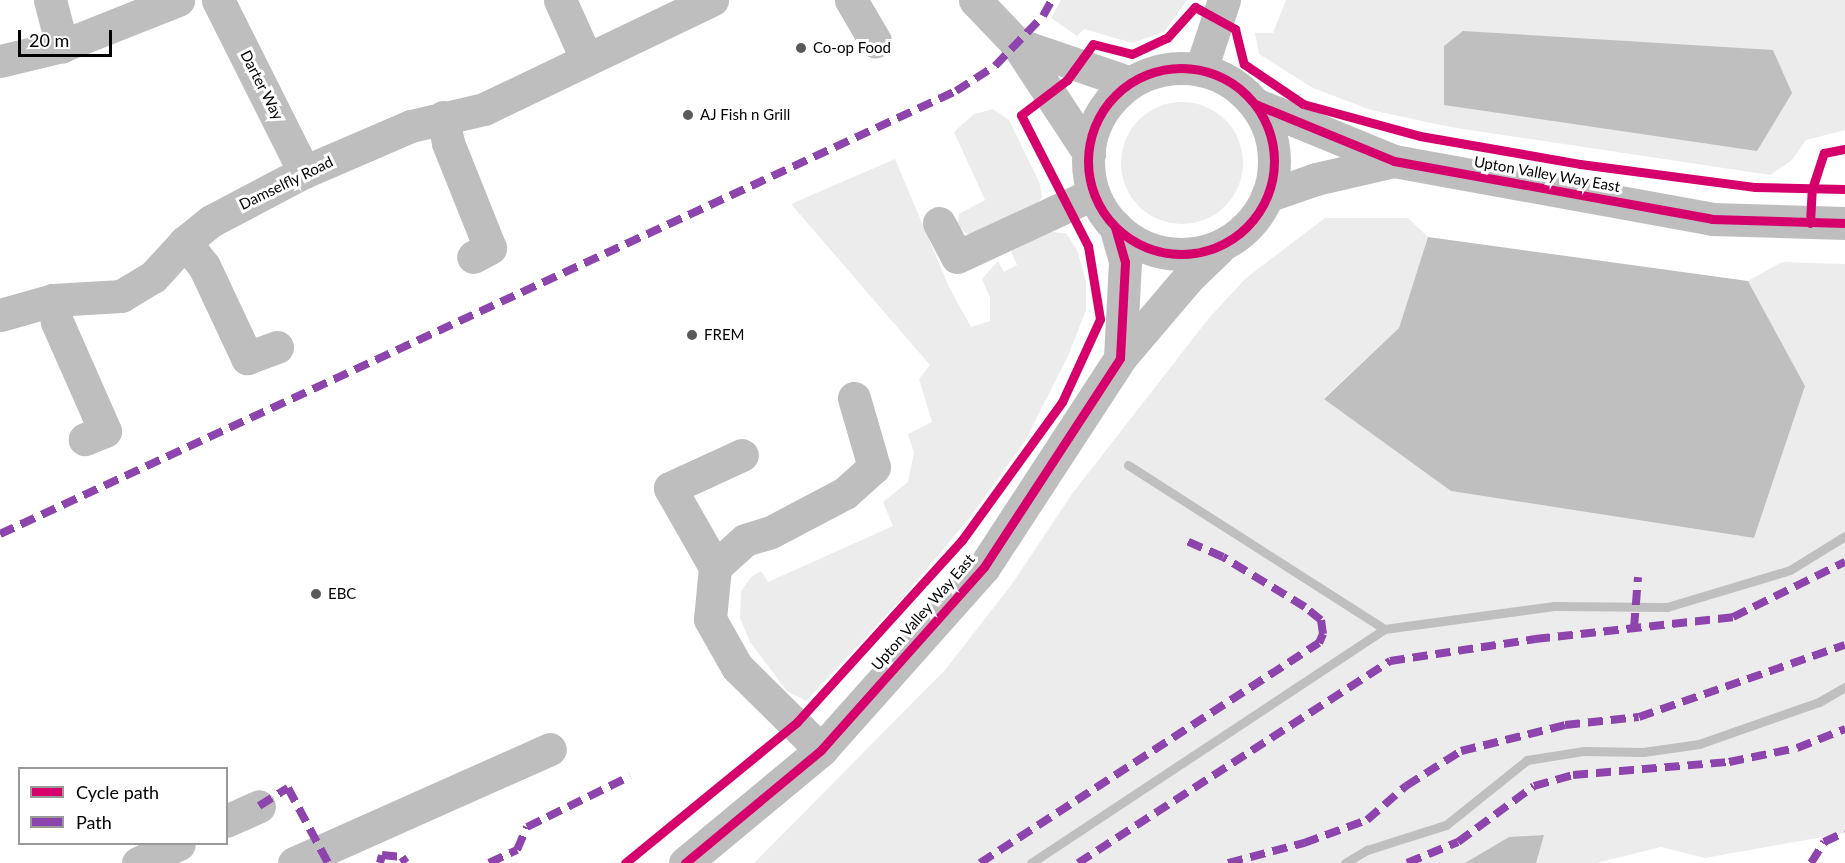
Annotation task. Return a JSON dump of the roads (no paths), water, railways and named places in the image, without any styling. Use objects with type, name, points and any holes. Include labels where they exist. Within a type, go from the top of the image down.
[{"type":"street","points":[[50,0],[62,46]]},
{"type":"street","points":[[0,60],[62,46],[178,0]]},
{"type":"street","name":"Darter Way","points":[[218,0],[304,172]]},
{"type":"street","points":[[560,0],[586,58]]},
{"type":"street","name":"Damselfly Road","points":[[0,315],[52,300],[121,296],[153,278],[184,242],[211,221],[304,172],[411,126],[484,108],[712,0]]},
{"type":"street","points":[[851,0],[875,41]]},
{"type":"street","points":[[975,0],[1017,44],[1089,153]]},
{"type":"street","points":[[1201,69],[1224,0]]},
{"type":"street","points":[[1017,44],[1128,82]]},
{"type":"street","points":[[1201,69],[1222,78],[1255,104],[1270,133],[1274,165],[1267,196],[1240,233],[1219,248],[1190,254],[1154,251],[1132,241],[1115,226],[1093,194],[1089,153],[1094,128],[1109,101],[1128,82],[1151,72],[1201,69]]},
{"type":"street","name":"Upton Valley Way East","points":[[1255,104],[1394,161],[1712,219],[1845,223]]},
{"type":"street","points":[[443,117],[448,142],[490,248],[473,256]]},
{"type":"street","name":"Upton Valley Way East","points":[[1267,196],[1316,179],[1394,161]]},
{"type":"street","points":[[939,223],[957,256],[1093,194]]},
{"type":"street","points":[[1115,226],[1125,262],[1120,358]]},
{"type":"street","points":[[184,242],[204,266],[247,358],[277,347]]},
{"type":"street","name":"Upton Valley Way East","points":[[685,863],[821,750],[984,567],[1120,358],[1188,278],[1219,248]]},
{"type":"street","points":[[52,300],[57,322],[105,431],[85,439]]},
{"type":"street","points":[[716,567],[745,540],[771,532],[845,493],[874,467],[854,398]]},
{"type":"street","points":[[742,455],[670,488],[716,567],[710,620],[737,666],[821,750]]},
{"type":"street","points":[[294,863],[550,749]]},
{"type":"street","points":[[228,820],[259,806]]},
{"type":"street","points":[[138,863],[175,845]]},
{"type":"waterway","points":[[1128,465],[1384,629],[1554,606],[1667,607],[1790,570],[1845,536]]},
{"type":"waterway","points":[[1031,863],[1384,629]]},
{"type":"waterway","points":[[1345,863],[1367,850],[1446,825],[1527,760],[1584,751],[1643,752],[1699,744],[1819,702],[1845,687]]},
{"type":"place","name":"Co-op Food","points":[[801,48]]},
{"type":"place","name":"AJ Fish n Grill","points":[[688,115]]},
{"type":"place","name":"FREM","points":[[692,335]]},
{"type":"place","name":"EBC","points":[[316,594]]}]
